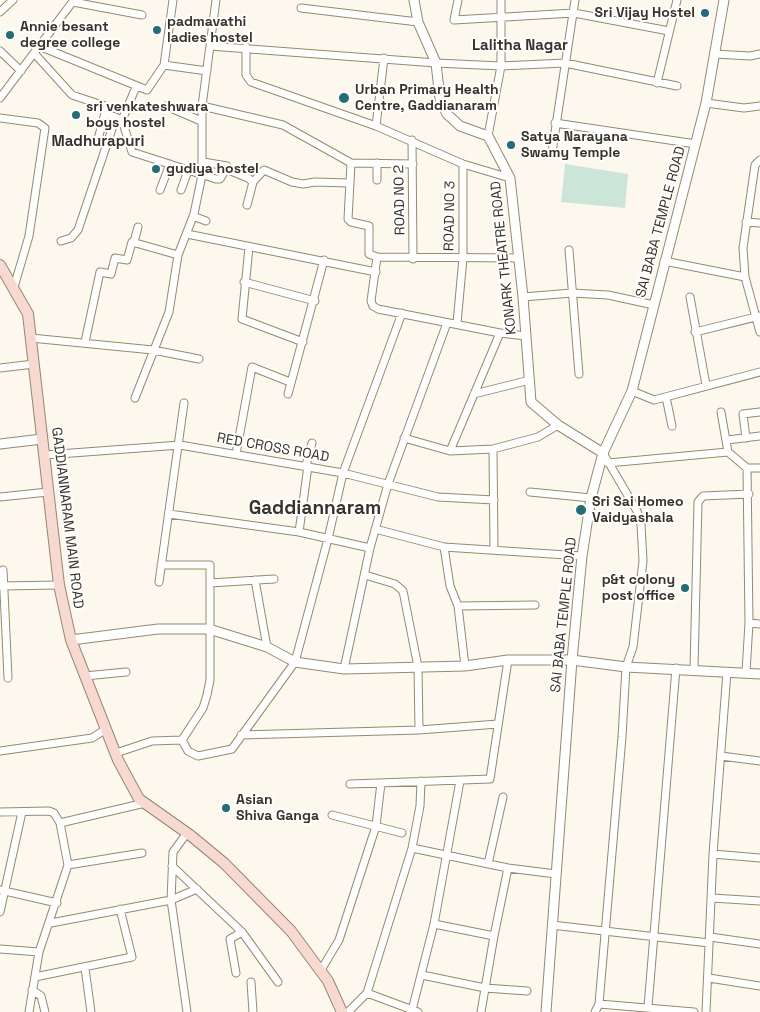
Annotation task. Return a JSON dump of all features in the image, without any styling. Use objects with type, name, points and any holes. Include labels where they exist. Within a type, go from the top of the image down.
[{"type":"main road","name":"GADDIANNARAM MAIN ROAD","points":[[0,265],[28,314],[59,585],[71,640],[116,753],[139,799],[187,833],[224,863],[291,930],[320,970],[342,1012]]},
{"type":"street","points":[[0,12],[13,0]]},
{"type":"street","points":[[39,46],[147,90],[164,65],[173,0]]},
{"type":"street","points":[[135,398],[168,312],[178,255],[193,216],[202,175],[202,106],[216,0]]},
{"type":"street","points":[[414,0],[418,22],[436,63],[440,99],[447,114],[460,126],[488,136],[501,66],[501,0]]},
{"type":"street","points":[[458,0],[454,20],[574,13],[669,31]]},
{"type":"street","points":[[552,152],[575,0]]},
{"type":"street","points":[[657,82],[677,0]]},
{"type":"street","name":"SAI BABA TEMPLE ROAD","points":[[546,1012],[572,660],[582,556],[592,498],[603,453],[632,391],[706,103],[724,0]]},
{"type":"street","points":[[0,98],[73,1],[142,15]]},
{"type":"street","points":[[301,8],[418,22]]},
{"type":"street","points":[[210,46],[246,47],[436,63],[501,66],[565,64],[677,86]]},
{"type":"street","name":"ROAD NO 3","points":[[246,47],[246,75],[251,82],[376,126],[412,140],[463,164],[463,258],[457,323]]},
{"type":"street","points":[[0,50],[21,71]]},
{"type":"street","points":[[34,53],[72,95],[105,106],[105,113],[97,142]]},
{"type":"street","points":[[714,54],[750,56],[760,54]]},
{"type":"street","points":[[376,126],[384,58]]},
{"type":"street","points":[[164,65],[207,71]]},
{"type":"street","points":[[61,241],[70,238],[78,230],[119,118],[136,87]]},
{"type":"street","points":[[706,103],[744,108],[760,106]]},
{"type":"street","points":[[166,106],[201,121]]},
{"type":"street","points":[[202,106],[283,125],[351,163],[413,164]]},
{"type":"street","points":[[105,113],[119,118],[132,152],[218,179],[226,170],[253,182]]},
{"type":"street","points":[[0,118],[38,123],[45,128],[29,236],[14,287]]},
{"type":"street","points":[[555,123],[696,144]]},
{"type":"street","name":"KONARK THEATRE ROAD","points":[[488,136],[510,178],[524,297],[530,395],[534,406],[558,426],[603,453]]},
{"type":"street","name":"ROAD NO 2","points":[[412,140],[413,259]]},
{"type":"street","points":[[760,160],[755,165],[742,248],[745,277],[758,316],[760,332]]},
{"type":"street","points":[[203,162],[227,166]]},
{"type":"street","points":[[351,163],[348,219],[370,226],[369,254],[377,257],[413,259],[519,258]]},
{"type":"street","points":[[377,163],[378,180]]},
{"type":"street","points":[[160,190],[170,164]]},
{"type":"street","points":[[463,164],[510,178]]},
{"type":"street","points":[[181,190],[188,170]]},
{"type":"street","points":[[247,205],[253,182],[264,170],[292,182],[303,184],[315,182],[349,183]]},
{"type":"street","points":[[193,216],[206,221]]},
{"type":"street","points":[[746,222],[760,223]]},
{"type":"street","points":[[85,342],[100,272],[111,274],[115,258],[127,260],[138,227]]},
{"type":"street","points":[[187,234],[324,260],[376,272]]},
{"type":"street","points":[[134,242],[178,255]]},
{"type":"street","points":[[249,247],[244,282],[242,319],[303,342]]},
{"type":"street","points":[[569,250],[578,374]]},
{"type":"street","points":[[377,257],[371,301],[373,306],[378,309],[447,323],[457,323],[500,333],[526,336]]},
{"type":"street","points":[[288,394],[315,301],[324,260]]},
{"type":"street","points":[[664,261],[745,277]]},
{"type":"street","points":[[244,282],[315,301]]},
{"type":"street","points":[[524,297],[572,293],[608,295],[654,305]]},
{"type":"street","points":[[690,297],[694,332],[706,385]]},
{"type":"street","points":[[182,740],[188,751],[198,756],[232,749],[295,662],[328,539],[343,472],[402,313]]},
{"type":"street","points":[[694,332],[758,316]]},
{"type":"street","points":[[344,669],[370,548],[388,484],[447,323]]},
{"type":"street","points":[[450,451],[500,333]]},
{"type":"street","points":[[31,338],[153,350],[199,359]]},
{"type":"street","points":[[0,368],[34,364]]},
{"type":"street","points":[[236,454],[252,366],[290,382]]},
{"type":"street","points":[[632,391],[654,400],[760,372]]},
{"type":"street","points":[[474,394],[530,380]]},
{"type":"street","points":[[666,396],[672,426]]},
{"type":"street","points":[[159,582],[180,444],[184,403]]},
{"type":"street","points":[[721,412],[728,452],[747,468],[760,468]]},
{"type":"street","points":[[746,438],[744,414],[760,412]]},
{"type":"street","points":[[404,438],[450,451],[493,449],[538,437],[558,426]]},
{"type":"street","points":[[727,440],[760,436]]},
{"type":"street","points":[[0,444],[42,439]]},
{"type":"street","points":[[299,532],[307,465],[312,443]]},
{"type":"street","name":"RED CROSS ROAD","points":[[45,455],[180,444],[343,472],[438,498],[494,500]]},
{"type":"street","points":[[493,449],[494,550]]},
{"type":"street","points":[[608,463],[728,452]]},
{"type":"street","points":[[595,1012],[599,1004],[622,737],[626,667],[633,647],[642,589],[643,561],[641,525],[637,512],[603,453]]},
{"type":"street","points":[[746,672],[749,623],[749,494],[747,468]]},
{"type":"street","points":[[0,497],[48,492]]},
{"type":"street","points":[[530,492],[592,498]]},
{"type":"street","points":[[694,669],[698,502],[703,496],[749,494]]},
{"type":"street","points":[[169,514],[299,532],[370,548]]},
{"type":"street","points":[[375,529],[444,547],[582,556]]},
{"type":"street","points":[[444,547],[450,586],[458,606],[465,666]]},
{"type":"street","points":[[161,565],[209,564],[210,680],[203,708],[182,740]]},
{"type":"street","points":[[3,570],[3,643],[8,678]]},
{"type":"street","points":[[365,575],[395,584],[403,591],[418,667],[419,730]]},
{"type":"street","points":[[210,582],[274,579]]},
{"type":"street","points":[[255,580],[267,647]]},
{"type":"street","points":[[2,586],[59,585]]},
{"type":"street","points":[[458,606],[534,605]]},
{"type":"street","points":[[749,623],[760,624]]},
{"type":"street","points":[[71,640],[158,629],[209,629],[267,647],[295,662],[344,669],[465,666],[508,660],[572,660],[626,667],[676,668],[760,674]]},
{"type":"street","points":[[350,784],[490,779],[508,660]]},
{"type":"street","points":[[648,1007],[676,668]]},
{"type":"street","points":[[85,676],[126,672]]},
{"type":"street","points":[[706,1012],[713,854],[727,672]]},
{"type":"street","points":[[241,735],[419,730],[498,724]]},
{"type":"street","points":[[0,751],[92,738],[106,729]]},
{"type":"street","points":[[116,753],[152,741],[182,740]]},
{"type":"street","points":[[721,756],[760,761]]},
{"type":"street","points":[[348,1012],[368,993],[412,848],[420,806],[421,780]]},
{"type":"street","points":[[368,993],[415,1011],[434,924],[460,781]]},
{"type":"street","points":[[320,970],[339,940],[376,826],[381,783]]},
{"type":"street","points":[[488,864],[503,797]]},
{"type":"street","points":[[60,823],[145,804]]},
{"type":"street","points":[[0,812],[49,811],[56,815],[60,823],[68,865],[51,923],[39,952],[29,1012]]},
{"type":"street","points":[[0,912],[3,891],[22,812]]},
{"type":"street","points":[[332,815],[402,833]]},
{"type":"street","points":[[187,833],[174,852],[172,866],[172,900],[187,1012]]},
{"type":"street","points":[[412,848],[508,868],[556,874]]},
{"type":"street","points":[[68,865],[142,854]]},
{"type":"street","points":[[713,854],[760,858]]},
{"type":"street","points":[[172,866],[242,932],[278,982]]},
{"type":"street","points":[[481,1012],[508,868]]},
{"type":"street","points":[[51,923],[172,900],[197,889]]},
{"type":"street","points":[[3,891],[57,903]]},
{"type":"street","points":[[712,898],[760,901]]},
{"type":"street","points":[[36,977],[132,958],[120,909]]},
{"type":"street","points":[[434,924],[494,936]]},
{"type":"street","points":[[552,925],[604,932],[760,944]]},
{"type":"street","points":[[236,972],[230,939],[242,932]]},
{"type":"street","points":[[0,949],[39,952]]},
{"type":"street","points":[[85,968],[91,1012]]},
{"type":"street","points":[[422,975],[485,988],[526,991]]},
{"type":"street","points":[[709,978],[760,986]]},
{"type":"street","points":[[251,982],[253,1012]]},
{"type":"street","points":[[32,990],[41,996],[45,1012]]},
{"type":"street","points":[[599,1004],[637,1009],[648,1007],[694,1012]]},
{"type":"green space","points":[[565,164],[628,174],[625,208],[561,202]]},
{"type":"place","name":"Sri Vijay Hostel","points":[[705,13]]},
{"type":"place","name":"padmavathi ladies hostel","points":[[157,30]]},
{"type":"place","name":"Annie besant degree college","points":[[10,35]]},
{"type":"place","name":"Urban Primary Health Centre, Gaddianaram","points":[[344,98]]},
{"type":"place","name":"sri venkateshwara boys hostel","points":[[76,115]]},
{"type":"place","name":"Satya Narayana Swamy Temple","points":[[511,145]]},
{"type":"place","name":"gudiya hostel","points":[[156,169]]},
{"type":"place","name":"Sri Sai Homeo Vaidyashala","points":[[581,510]]},
{"type":"place","name":"p&t colony post office","points":[[685,588]]},
{"type":"place","name":"Asian Shiva Ganga","points":[[226,808]]},
{"type":"district","name":"Lalitha Nagar","points":[[520,46]]},
{"type":"district","name":"Madhurapuri","points":[[98,142]]},
{"type":"district","name":"Gaddiannaram","points":[[315,509]]}]
